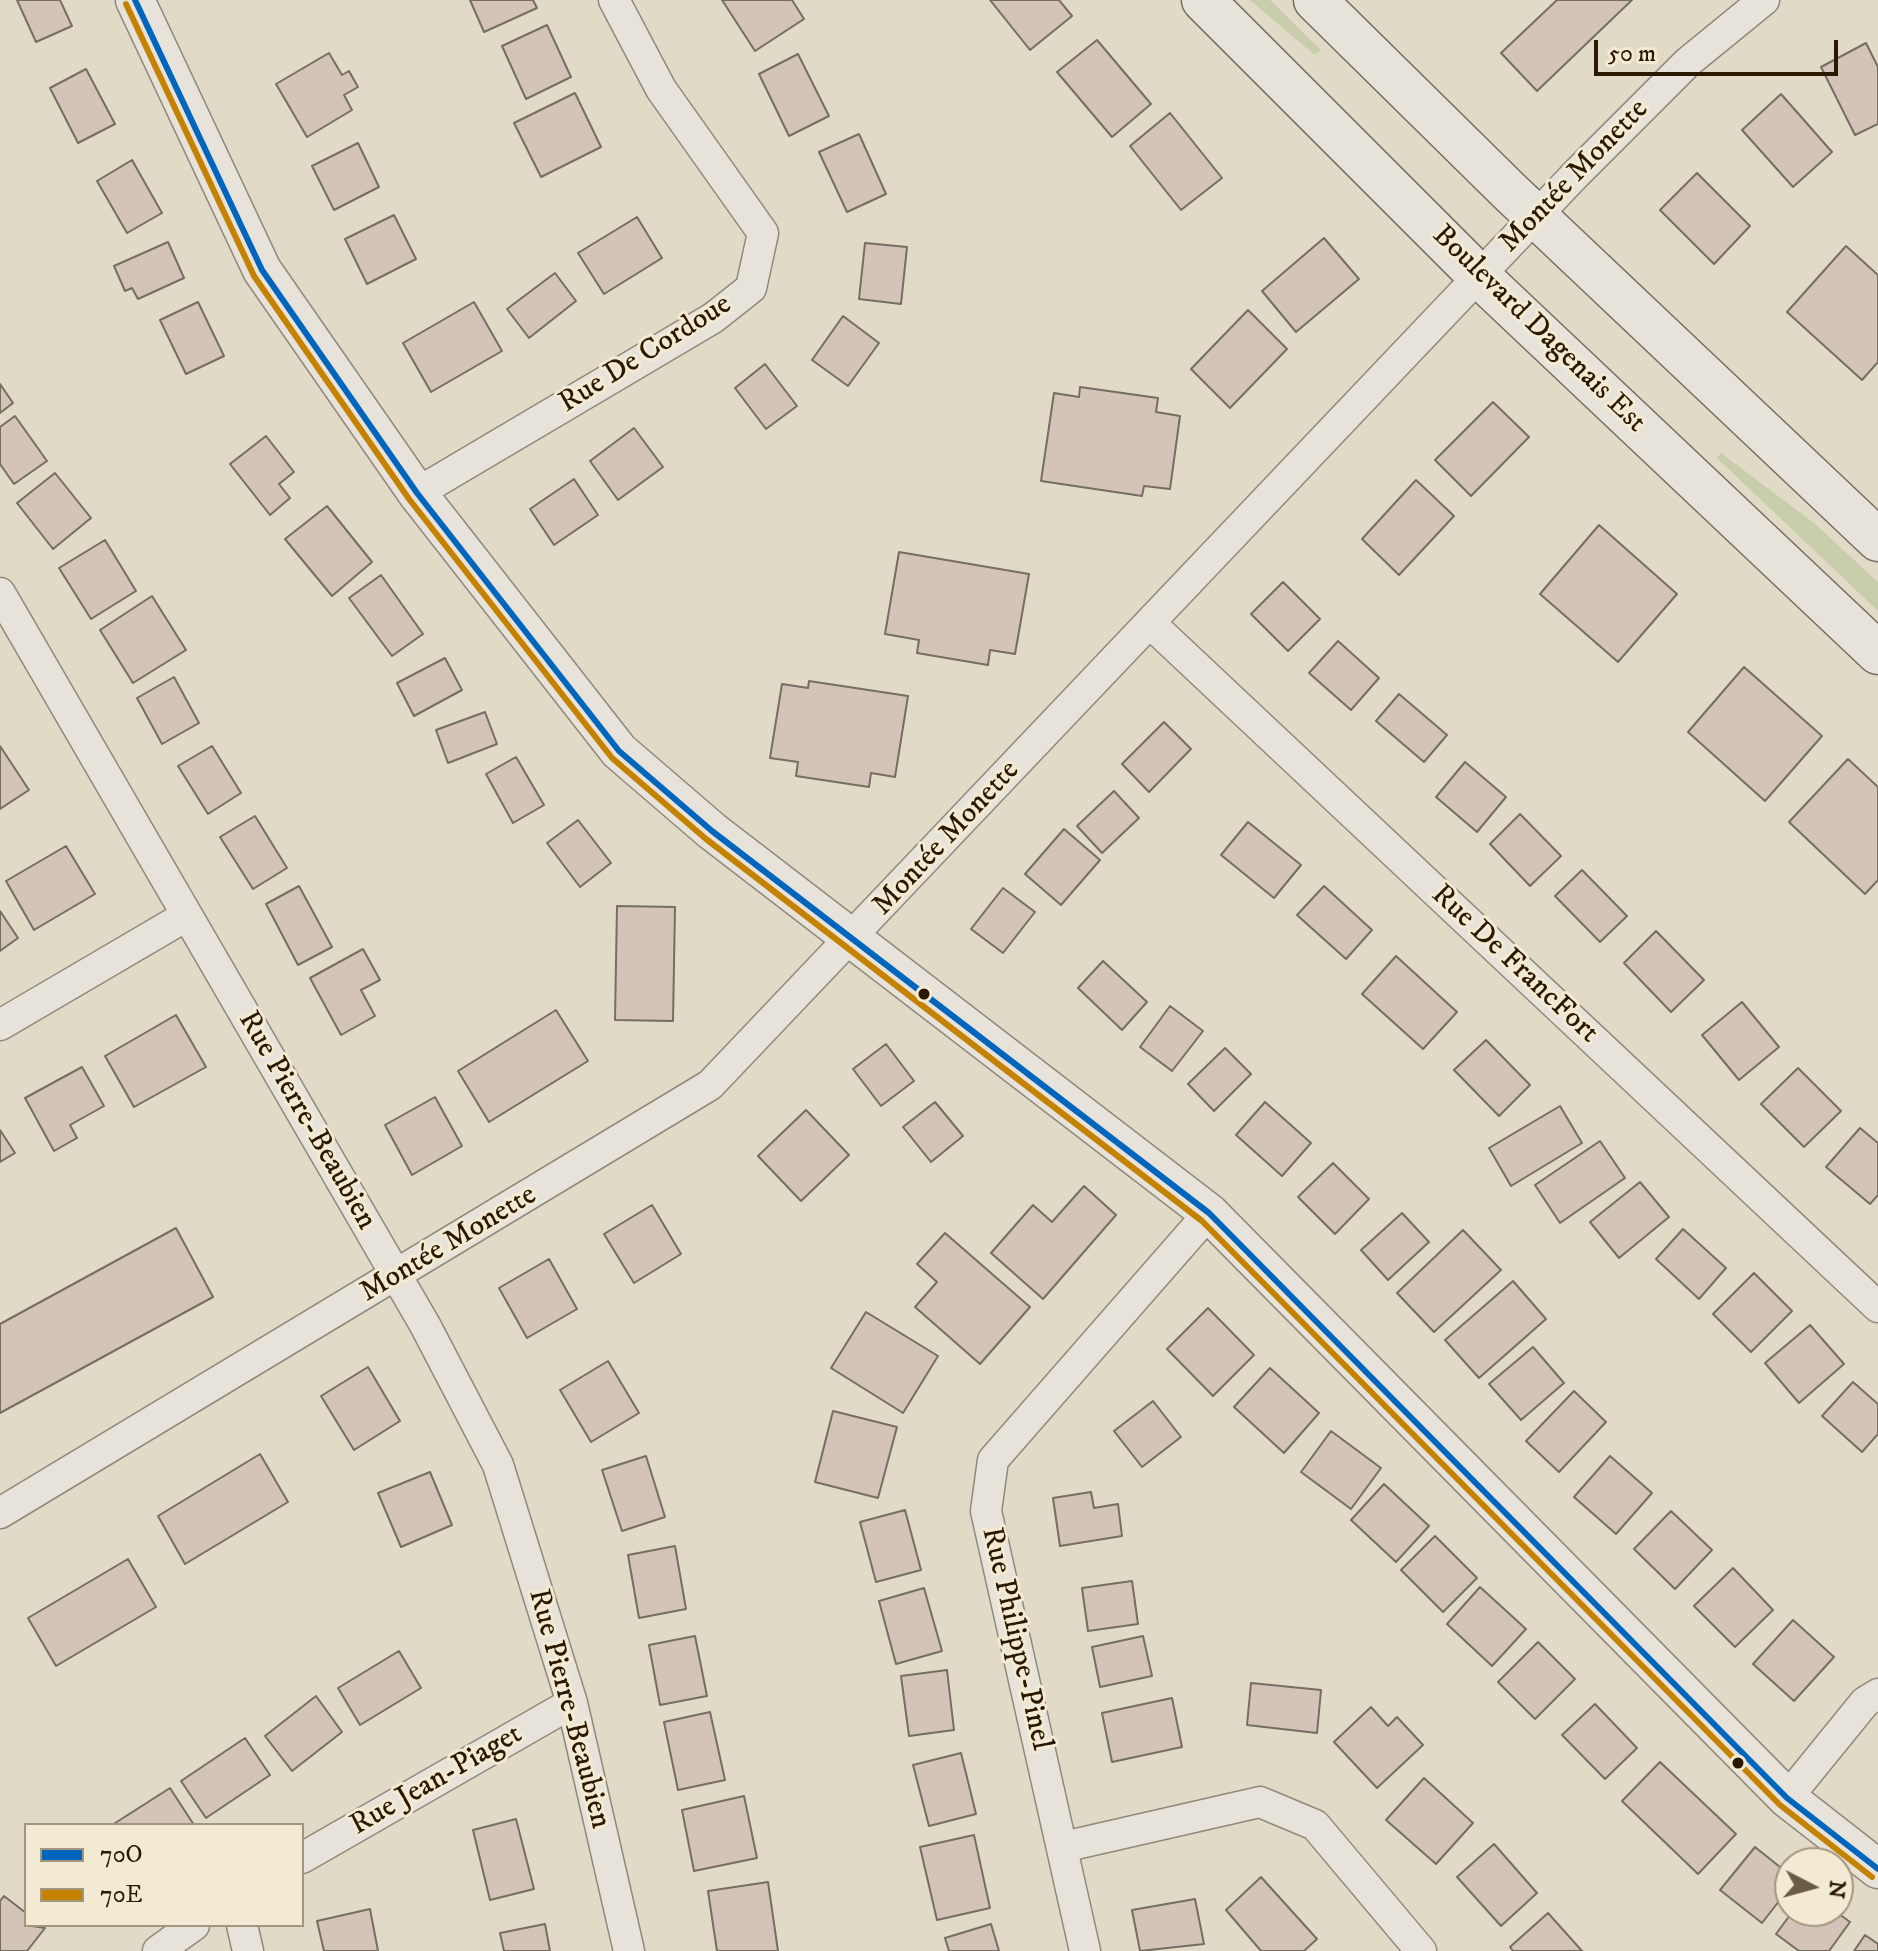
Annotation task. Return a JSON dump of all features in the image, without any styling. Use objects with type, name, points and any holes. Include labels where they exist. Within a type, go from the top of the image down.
[{"type":"main road","name":"Boulevard Dagenais Est","points":[[1203,0],[1479,276],[1878,653]]},
{"type":"main road","points":[[1315,0],[1878,540]]},
{"type":"street","points":[[135,0],[262,270],[417,493],[619,751],[712,831],[1209,1213],[1787,1798],[1878,1869]]},
{"type":"street","name":"Rue De Cordoue","points":[[417,493],[713,318],[751,288],[763,233],[661,89],[614,0]]},
{"type":"street","name":"Montée Monette","points":[[0,1513],[696,1096],[731,1065],[853,938],[1537,216],[1677,73],[1731,23],[1764,0]]},
{"type":"street","name":"Rue Pierre-Beaubien","points":[[0,593],[397,1277],[498,1465],[572,1703],[629,1951]]},
{"type":"street","name":"Rue De FrancFort","points":[[1150,623],[1878,1307]]},
{"type":"street","points":[[0,1025],[186,916]]},
{"type":"street","name":"Rue Philippe-Pinel","points":[[1085,1951],[986,1511],[993,1460],[1209,1213]]},
{"type":"street","points":[[1787,1798],[1865,1702],[1878,1694]]},
{"type":"street","name":"Rue Jean-Piaget","points":[[304,1857],[572,1703]]},
{"type":"street","points":[[1063,1847],[1260,1802],[1315,1825],[1421,1951]]},
{"type":"street","points":[[158,1951],[191,1927]]},
{"type":"street","points":[[242,1927],[248,1951]]},
{"type":"green space","points":[[1250,0],[1270,0],[1321,50],[1315,55]]},
{"type":"green space","points":[[1721,453],[1814,523],[1878,582],[1878,611],[1717,458]]},
{"type":"building","points":[[17,0],[60,0],[72,26],[36,42]]},
{"type":"building","points":[[470,0],[533,0],[537,8],[484,32]]},
{"type":"building","points":[[722,0],[792,0],[804,19],[755,51]]},
{"type":"building","points":[[990,0],[1059,0],[1072,16],[1030,50]]},
{"type":"building","points":[[1557,0],[1632,0],[1537,91],[1501,53]]},
{"type":"building","points":[[547,25],[571,77],[526,99],[502,46]]},
{"type":"building","points":[[1097,40],[1151,104],[1112,137],[1057,72]]},
{"type":"building","points":[[1866,43],[1878,67],[1878,124],[1855,135],[1821,67]]},
{"type":"building","points":[[329,53],[342,75],[349,71],[358,87],[344,95],[352,110],[307,137],[276,84]]},
{"type":"building","points":[[798,54],[829,116],[789,136],[759,74]]},
{"type":"building","points":[[86,69],[115,124],[78,143],[50,88]]},
{"type":"building","points":[[575,93],[601,147],[541,177],[514,123]]},
{"type":"building","points":[[1781,94],[1832,152],[1793,187],[1742,130]]},
{"type":"building","points":[[1170,113],[1222,178],[1181,210],[1130,146]]},
{"type":"building","points":[[859,134],[886,194],[847,212],[819,152]]},
{"type":"building","points":[[358,143],[379,187],[334,210],[312,166]]},
{"type":"building","points":[[132,160],[162,213],[127,233],[97,181]]},
{"type":"building","points":[[1697,173],[1750,226],[1714,264],[1660,210]]},
{"type":"building","points":[[394,215],[416,259],[367,284],[345,239]]},
{"type":"building","points":[[637,217],[662,258],[604,294],[578,253]]},
{"type":"building","points":[[1324,238],[1359,279],[1296,332],[1262,291]]},
{"type":"building","points":[[168,242],[184,278],[138,299],[132,288],[125,291],[114,266]]},
{"type":"building","points":[[865,243],[907,247],[901,304],[859,299]]},
{"type":"building","points":[[1846,246],[1878,275],[1878,362],[1862,380],[1787,312]]},
{"type":"building","points":[[555,273],[576,301],[529,338],[507,309]]},
{"type":"building","points":[[198,302],[224,356],[186,374],[160,320]]},
{"type":"building","points":[[474,302],[502,351],[431,392],[403,343]]},
{"type":"building","points":[[1248,310],[1287,349],[1230,408],[1191,369]]},
{"type":"building","points":[[843,316],[879,343],[848,386],[812,360]]},
{"type":"building","points":[[765,364],[797,406],[766,429],[735,388]]},
{"type":"building","points":[[0,384],[13,403],[0,413]]},
{"type":"building","points":[[1080,387],[1158,398],[1156,412],[1180,416],[1170,489],[1144,486],[1142,496],[1041,481],[1054,393],[1079,397]]},
{"type":"building","points":[[1493,402],[1529,437],[1471,496],[1435,460]]},
{"type":"building","points":[[15,416],[47,461],[14,484],[0,464],[0,427]]},
{"type":"building","points":[[634,428],[663,467],[618,500],[590,461]]},
{"type":"building","points":[[266,436],[294,472],[279,484],[290,498],[270,515],[230,464]]},
{"type":"building","points":[[55,473],[91,518],[53,549],[17,503]]},
{"type":"building","points":[[574,479],[598,515],[554,545],[530,509]]},
{"type":"building","points":[[1416,480],[1454,516],[1399,575],[1362,539]]},
{"type":"building","points":[[327,506],[372,562],[332,596],[285,539]]},
{"type":"building","points":[[1599,525],[1677,594],[1618,662],[1540,594]]},
{"type":"building","points":[[105,540],[136,591],[91,619],[59,568]]},
{"type":"building","points":[[899,552],[1029,574],[1015,654],[990,650],[988,665],[917,653],[919,640],[885,634]]},
{"type":"building","points":[[381,575],[423,634],[392,656],[349,598]]},
{"type":"building","points":[[1283,582],[1320,619],[1288,651],[1251,614]]},
{"type":"building","points":[[152,596],[186,650],[133,683],[100,630]]},
{"type":"building","points":[[1338,641],[1379,678],[1351,710],[1309,673]]},
{"type":"building","points":[[445,658],[462,690],[414,716],[397,683]]},
{"type":"building","points":[[1744,667],[1822,736],[1765,801],[1688,732]]},
{"type":"building","points":[[174,677],[199,723],[162,744],[137,698]]},
{"type":"building","points":[[809,681],[908,696],[895,777],[871,773],[869,787],[796,776],[798,762],[770,758],[782,684],[808,688]]},
{"type":"building","points":[[1399,694],[1447,735],[1424,762],[1376,721]]},
{"type":"building","points":[[485,712],[497,744],[448,763],[436,730]]},
{"type":"building","points":[[1164,722],[1191,749],[1149,792],[1122,764]]},
{"type":"building","points":[[0,746],[29,790],[0,809]]},
{"type":"building","points":[[212,746],[241,793],[208,814],[178,766]]},
{"type":"building","points":[[516,757],[544,805],[513,823],[486,774]]},
{"type":"building","points":[[1848,759],[1878,787],[1878,880],[1865,894],[1789,822]]},
{"type":"building","points":[[1465,762],[1506,797],[1477,832],[1436,797]]},
{"type":"building","points":[[1114,791],[1139,818],[1102,853],[1077,826]]},
{"type":"building","points":[[1520,814],[1561,856],[1530,886],[1490,844]]},
{"type":"building","points":[[255,816],[287,868],[253,889],[220,837]]},
{"type":"building","points":[[578,820],[611,863],[580,887],[547,843]]},
{"type":"building","points":[[1248,822],[1301,865],[1274,898],[1221,855]]},
{"type":"building","points":[[1064,829],[1100,860],[1061,905],[1025,874]]},
{"type":"building","points":[[66,846],[95,894],[34,930],[6,881]]},
{"type":"building","points":[[1582,870],[1627,916],[1600,942],[1555,896]]},
{"type":"building","points":[[299,886],[332,947],[298,965],[266,904]]},
{"type":"building","points":[[1324,886],[1372,930],[1346,959],[1297,915]]},
{"type":"building","points":[[1003,888],[1035,912],[1003,953],[971,929]]},
{"type":"building","points":[[617,906],[675,907],[673,1021],[615,1020]]},
{"type":"building","points":[[0,911],[18,938],[0,951]]},
{"type":"building","points":[[1656,931],[1704,980],[1671,1012],[1624,963]]},
{"type":"building","points":[[363,949],[380,980],[361,990],[375,1016],[341,1035],[310,978]]},
{"type":"building","points":[[1396,956],[1457,1012],[1423,1049],[1362,994]]},
{"type":"building","points":[[1103,961],[1147,1002],[1122,1030],[1078,988]]},
{"type":"building","points":[[1742,1002],[1779,1047],[1739,1080],[1702,1035]]},
{"type":"building","points":[[1170,1006],[1203,1031],[1172,1071],[1140,1047]]},
{"type":"building","points":[[556,1010],[588,1061],[489,1122],[458,1071]]},
{"type":"building","points":[[176,1015],[206,1067],[134,1107],[105,1056]]},
{"type":"building","points":[[1486,1040],[1530,1085],[1499,1116],[1454,1070]]},
{"type":"building","points":[[886,1044],[914,1081],[881,1106],[853,1069]]},
{"type":"building","points":[[1225,1048],[1251,1074],[1214,1111],[1188,1084]]},
{"type":"building","points":[[82,1067],[104,1106],[70,1125],[77,1138],[54,1151],[25,1098]]},
{"type":"building","points":[[1798,1068],[1841,1111],[1804,1147],[1761,1104]]},
{"type":"building","points":[[435,1097],[462,1146],[412,1175],[385,1125]]},
{"type":"building","points":[[935,1102],[963,1136],[931,1162],[903,1127]]},
{"type":"building","points":[[1265,1102],[1311,1143],[1282,1176],[1236,1135]]},
{"type":"building","points":[[1560,1106],[1582,1143],[1511,1186],[1489,1148]]},
{"type":"building","points":[[806,1110],[849,1155],[801,1201],[758,1156]]},
{"type":"building","points":[[1860,1128],[1878,1143],[1878,1195],[1870,1204],[1826,1167]]},
{"type":"building","points":[[0,1130],[15,1153],[0,1162]]},
{"type":"building","points":[[1600,1141],[1625,1178],[1560,1223],[1535,1185]]},
{"type":"building","points":[[1333,1163],[1369,1199],[1335,1234],[1298,1197]]},
{"type":"building","points":[[1640,1182],[1669,1217],[1619,1258],[1590,1222]]},
{"type":"building","points":[[1084,1186],[1116,1215],[1043,1299],[991,1253],[1033,1205],[1052,1222]]},
{"type":"building","points":[[652,1205],[681,1254],[634,1283],[604,1234]]},
{"type":"building","points":[[1402,1213],[1429,1242],[1388,1280],[1361,1250]]},
{"type":"building","points":[[176,1228],[213,1297],[0,1413],[0,1324]]},
{"type":"building","points":[[1683,1229],[1726,1268],[1699,1299],[1656,1259]]},
{"type":"building","points":[[1463,1230],[1501,1270],[1434,1332],[1397,1293]]},
{"type":"building","points":[[945,1233],[1030,1307],[980,1364],[915,1307],[937,1282],[917,1264]]},
{"type":"building","points":[[549,1259],[577,1309],[527,1338],[499,1288]]},
{"type":"building","points":[[1754,1273],[1792,1311],[1751,1352],[1713,1314]]},
{"type":"building","points":[[1513,1281],[1546,1319],[1479,1378],[1445,1340]]},
{"type":"building","points":[[1208,1308],[1254,1355],[1213,1396],[1167,1349]]},
{"type":"building","points":[[866,1312],[938,1356],[903,1413],[831,1368]]},
{"type":"building","points":[[1810,1325],[1844,1364],[1799,1403],[1765,1363]]},
{"type":"building","points":[[1533,1347],[1564,1383],[1521,1420],[1489,1384]]},
{"type":"building","points":[[608,1361],[639,1413],[591,1442],[560,1390]]},
{"type":"building","points":[[368,1367],[400,1421],[354,1450],[321,1396]]},
{"type":"building","points":[[1270,1368],[1319,1413],[1284,1453],[1234,1407]]},
{"type":"building","points":[[1853,1382],[1878,1404],[1878,1434],[1862,1452],[1822,1416]]},
{"type":"building","points":[[1574,1391],[1606,1422],[1559,1472],[1526,1441]]},
{"type":"building","points":[[1153,1401],[1181,1437],[1142,1467],[1114,1431]]},
{"type":"building","points":[[833,1411],[897,1427],[878,1498],[815,1482]]},
{"type":"building","points":[[1331,1431],[1381,1468],[1351,1509],[1301,1472]]},
{"type":"building","points":[[260,1454],[288,1502],[185,1564],[158,1516]]},
{"type":"building","points":[[646,1456],[665,1517],[622,1531],[602,1470]]},
{"type":"building","points":[[1610,1456],[1652,1493],[1616,1534],[1574,1497]]},
{"type":"building","points":[[430,1472],[452,1525],[401,1547],[378,1493]]},
{"type":"building","points":[[1384,1484],[1429,1526],[1396,1562],[1351,1520]]},
{"type":"building","points":[[1091,1492],[1094,1508],[1118,1504],[1122,1536],[1060,1546],[1053,1498]]},
{"type":"building","points":[[905,1510],[921,1570],[876,1582],[860,1522]]},
{"type":"building","points":[[1671,1511],[1712,1550],[1675,1589],[1634,1549]]},
{"type":"building","points":[[1435,1536],[1477,1578],[1443,1612],[1401,1570]]},
{"type":"building","points":[[675,1546],[686,1609],[639,1618],[628,1555]]},
{"type":"building","points":[[128,1559],[156,1607],[56,1666],[28,1618]]},
{"type":"building","points":[[1733,1568],[1773,1610],[1735,1647],[1694,1606]]},
{"type":"building","points":[[1132,1581],[1138,1624],[1088,1631],[1082,1588]]},
{"type":"building","points":[[1480,1587],[1526,1629],[1492,1666],[1447,1624]]},
{"type":"building","points":[[924,1588],[942,1651],[896,1664],[879,1601]]},
{"type":"building","points":[[1793,1620],[1834,1657],[1794,1701],[1753,1664]]},
{"type":"building","points":[[695,1636],[707,1696],[660,1705],[649,1645]]},
{"type":"building","points":[[1143,1636],[1152,1676],[1100,1687],[1092,1647]]},
{"type":"building","points":[[1538,1642],[1575,1679],[1535,1719],[1498,1682]]},
{"type":"building","points":[[399,1651],[421,1688],[360,1725],[338,1688]]},
{"type":"building","points":[[947,1670],[954,1730],[909,1736],[901,1676]]},
{"type":"building","points":[[1251,1683],[1321,1690],[1317,1733],[1247,1725]]},
{"type":"building","points":[[316,1696],[342,1732],[292,1771],[265,1736]]},
{"type":"building","points":[[1172,1698],[1182,1747],[1112,1762],[1102,1713]]},
{"type":"building","points":[[1595,1704],[1637,1748],[1605,1779],[1562,1735]]},
{"type":"building","points":[[1371,1707],[1388,1726],[1397,1717],[1423,1745],[1377,1788],[1334,1742]]},
{"type":"building","points":[[710,1712],[725,1780],[678,1790],[664,1722]]},
{"type":"building","points":[[245,1738],[270,1775],[206,1818],[181,1781]]},
{"type":"building","points":[[961,1753],[976,1814],[929,1826],[913,1765]]},
{"type":"building","points":[[1660,1762],[1736,1834],[1698,1874],[1622,1801]]},
{"type":"building","points":[[1424,1778],[1473,1823],[1436,1864],[1386,1820]]},
{"type":"building","points":[[170,1788],[193,1823],[115,1823]]},
{"type":"building","points":[[744,1796],[757,1858],[694,1871],[682,1810]]},
{"type":"building","points":[[516,1819],[534,1889],[490,1900],[473,1830]]},
{"type":"building","points":[[974,1835],[990,1908],[937,1920],[920,1847]]},
{"type":"building","points":[[1494,1844],[1537,1893],[1501,1926],[1457,1877]]},
{"type":"building","points":[[1755,1847],[1774,1862],[1774,1908],[1762,1923],[1720,1890]]},
{"type":"building","points":[[1261,1877],[1317,1939],[1304,1951],[1261,1951],[1226,1910]]},
{"type":"building","points":[[768,1882],[778,1951],[717,1951],[708,1891]]},
{"type":"building","points":[[4,1896],[24,1911],[24,1927],[45,1928],[27,1951],[0,1951],[0,1901]]},
{"type":"building","points":[[1195,1899],[1204,1944],[1140,1951],[1132,1910]]},
{"type":"building","points":[[370,1909],[378,1951],[324,1951],[317,1921]]},
{"type":"building","points":[[1548,1913],[1582,1951],[1513,1951],[1510,1947]]},
{"type":"building","points":[[545,1924],[550,1951],[504,1951],[500,1933]]},
{"type":"building","points":[[991,1924],[999,1951],[949,1951],[945,1938]]},
{"type":"building","points":[[1781,1927],[1846,1927],[1829,1951],[1799,1951],[1776,1934]]},
{"type":"building","points":[[1865,1935],[1878,1944],[1878,1951],[1854,1951]]},
{"type":"transit line","name":"70O","points":[[135,0],[262,270],[417,493],[619,751],[712,831],[1209,1213],[1787,1798],[1878,1869]]},
{"type":"transit line","name":"70E","points":[[126,4],[254,276],[409,499],[612,758],[706,839],[1202,1221],[1780,1805],[1872,1877]]}]
